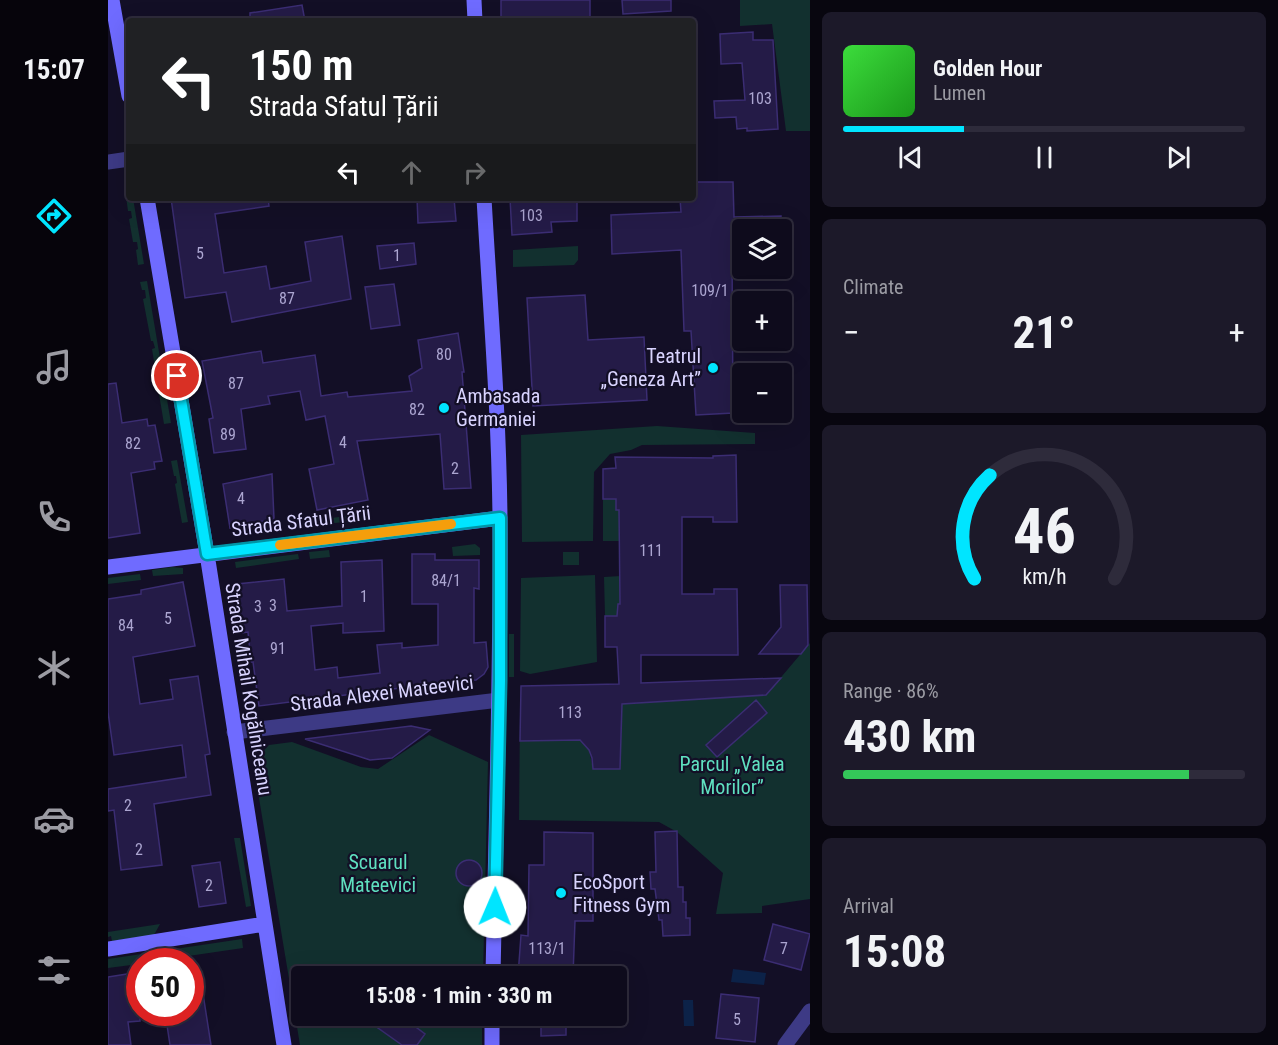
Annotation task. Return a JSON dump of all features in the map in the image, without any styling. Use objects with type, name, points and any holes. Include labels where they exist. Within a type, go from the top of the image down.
[{"type":"main road","points":[[112,0],[126,79]]},
{"type":"main road","points":[[474,0],[475,18]]},
{"type":"main road","name":"Strada Mihail Kogălniceanu","points":[[148,201],[207,554],[284,1045]]},
{"type":"main road","name":"Strada Alexei Mateevici","points":[[484,201],[498,430],[500,518],[493,966]]},
{"type":"main road","name":"Strada Sfatul Țării","points":[[108,567],[500,518]]},
{"type":"main road","points":[[108,949],[265,924]]},
{"type":"main road","points":[[492,1026],[492,1045]]},
{"type":"street","points":[[108,162],[126,159]]},
{"type":"street","name":"Strada Alexei Mateevici","points":[[234,732],[499,699]]},
{"type":"street","points":[[785,1045],[810,1011]]},
{"type":"green space","points":[[740,0],[810,0],[810,131],[786,131],[772,24],[740,26]]},
{"type":"green space","points":[[127,201],[134,201],[144,264],[138,265],[137,242],[133,242],[129,219],[132,218],[131,211],[128,211]]},
{"type":"green space","points":[[578,246],[578,260],[574,265],[513,267],[513,250]]},
{"type":"green space","points":[[147,281],[171,423],[164,424],[159,394],[162,393],[161,386],[158,386],[152,349],[155,348],[151,341],[143,299],[146,298],[145,290],[142,290],[140,282]]},
{"type":"green space","points":[[657,426],[755,433],[755,444],[642,445],[631,450],[610,454],[594,472],[593,541],[522,542],[521,435]]},
{"type":"green space","points":[[177,460],[188,522],[182,523],[175,484],[177,483],[176,476],[174,476],[171,461]]},
{"type":"green space","points":[[603,499],[616,499],[616,510],[620,510],[620,541],[603,541]]},
{"type":"green space","points":[[361,514],[362,520],[317,525],[317,520]]},
{"type":"green space","points":[[475,544],[480,548],[480,555],[453,556],[452,547]]},
{"type":"green space","points":[[329,550],[330,557],[310,559],[309,552]]},
{"type":"green space","points":[[563,552],[579,552],[579,565],[563,565]]},
{"type":"green space","points":[[298,554],[299,559],[236,568],[235,562]]},
{"type":"green space","points":[[183,568],[183,574],[153,576],[152,570]]},
{"type":"green space","points":[[140,574],[141,580],[108,584],[108,578]]},
{"type":"green space","points":[[595,575],[597,662],[530,674],[520,671],[521,578]]},
{"type":"green space","points":[[621,576],[621,604],[618,604],[617,616],[605,616],[604,577]]},
{"type":"green space","points":[[509,634],[514,634],[514,677],[509,677]]},
{"type":"green space","name":"Parcul „Valea Morilor”","points":[[810,643],[810,899],[762,906],[762,913],[716,914],[723,873],[677,832],[659,822],[519,820],[520,714],[556,716],[557,741],[580,740],[589,750],[593,769],[620,769],[622,704],[766,695]]},
{"type":"green space","name":"Scuarul Mateevici","points":[[429,735],[488,762],[483,966],[291,966],[291,991],[253,762],[269,745],[292,742],[361,767],[378,769]]},
{"type":"green space","points":[[234,838],[240,838],[251,906],[246,907]]},
{"type":"green space","points":[[160,924],[154,935],[112,941],[111,936],[108,937],[108,932]]},
{"type":"green space","points":[[242,939],[243,948],[204,954],[204,948],[182,948]]},
{"type":"green space","points":[[126,956],[126,966],[108,968],[108,959]]},
{"type":"green space","name":"Scuarul Mateevici","points":[[297,1026],[482,1026],[482,1045],[300,1045]]},
{"type":"water","points":[[733,969],[766,973],[764,985],[731,982]]},
{"type":"water","points":[[683,1000],[693,1000],[694,1026],[684,1026]]},
{"type":"building","points":[[501,0],[590,0],[590,18],[501,18]]},
{"type":"building","points":[[622,0],[671,0],[671,11],[623,14]]},
{"type":"building","points":[[302,5],[304,18],[250,18],[250,13]]},
{"type":"building","points":[[753,32],[753,40],[773,40],[778,129],[747,131],[747,128],[737,129],[736,117],[715,118],[714,101],[745,100],[742,63],[721,64],[720,34]]},
{"type":"building","points":[[696,182],[733,182],[734,217],[781,216],[781,219],[732,219],[732,413],[696,415],[691,331],[684,331],[681,250],[612,254],[611,215],[681,212],[680,201],[696,201]]},
{"type":"building","points":[[171,201],[268,201],[269,206],[215,214],[224,273],[266,266],[270,289],[311,281],[305,242],[342,236],[351,299],[232,322],[226,292],[185,298]]},
{"type":"building","points":[[417,201],[454,201],[456,221],[418,223]]},
{"type":"building","points":[[510,201],[577,201],[577,221],[551,222],[552,232],[512,235]]},
{"type":"building","points":[[414,243],[416,264],[380,269],[377,246]]},
{"type":"building","points":[[394,284],[400,325],[371,329],[365,287]]},
{"type":"building","points":[[585,295],[588,340],[644,337],[647,400],[533,406],[527,298]]},
{"type":"building","points":[[458,333],[464,372],[462,372],[471,488],[444,489],[440,434],[357,441],[368,500],[317,510],[309,469],[334,464],[325,416],[306,420],[300,391],[268,396],[270,404],[241,409],[246,449],[214,453],[209,419],[213,418],[202,361],[261,351],[263,363],[315,355],[321,396],[347,392],[348,397],[412,391],[409,376],[422,368],[418,340]]},
{"type":"building","points":[[116,383],[122,423],[147,419],[148,426],[155,425],[162,461],[154,462],[155,469],[131,473],[140,533],[108,538],[108,384]]},
{"type":"building","points":[[736,455],[737,522],[713,522],[713,517],[682,517],[682,594],[714,594],[714,589],[737,589],[738,655],[641,655],[641,683],[781,678],[766,695],[622,704],[620,769],[593,769],[589,750],[580,740],[520,741],[521,686],[619,684],[617,647],[605,647],[605,616],[617,616],[618,604],[620,604],[619,510],[616,510],[616,499],[603,499],[603,469],[616,468],[615,457],[713,458],[713,456]]},
{"type":"building","points":[[272,474],[274,519],[230,528],[223,484]]},
{"type":"building","points":[[412,554],[435,554],[435,560],[479,560],[479,589],[474,588],[474,643],[486,642],[488,667],[484,674],[476,680],[416,684],[416,686],[259,706],[248,632],[242,633],[237,584],[284,579],[287,611],[342,606],[341,562],[382,560],[384,631],[343,633],[343,623],[311,626],[315,670],[337,667],[338,678],[380,673],[377,645],[402,643],[402,648],[438,645],[438,604],[412,604]]},
{"type":"building","points":[[183,582],[195,646],[133,657],[140,704],[173,699],[170,680],[198,676],[210,754],[205,755],[211,795],[154,804],[162,865],[121,870],[114,810],[108,811],[108,789],[186,777],[182,745],[114,755],[108,712],[108,599],[141,594],[141,590]]},
{"type":"building","points":[[780,585],[807,585],[808,645],[801,654],[759,654],[781,627]]},
{"type":"building","points":[[756,700],[767,713],[717,757],[706,745]]},
{"type":"building","points":[[411,726],[430,730],[392,758],[370,760],[305,739]]},
{"type":"building","points":[[677,831],[678,887],[683,887],[686,918],[690,918],[690,935],[663,936],[655,889],[651,889],[650,872],[656,872],[655,832]]},
{"type":"building","name":"EcoSport Fitness Gym","points":[[544,832],[593,833],[593,921],[575,921],[573,966],[519,966],[521,935],[528,936],[529,865],[544,865]]},
{"type":"building","points":[[469,860],[478,864],[482,873],[478,882],[469,886],[460,882],[456,873],[460,864]]},
{"type":"building","points":[[220,862],[226,903],[199,907],[192,866]]},
{"type":"building","points":[[773,924],[810,934],[801,970],[764,960]]},
{"type":"building","points":[[126,974],[126,1026],[129,1026],[131,1045],[108,1045],[108,977]]},
{"type":"building","points":[[721,994],[759,998],[755,1042],[716,1038]]},
{"type":"building","points":[[204,1000],[211,1045],[170,1045],[167,1026],[204,1026]]},
{"type":"building","points":[[375,1026],[414,1026],[425,1034],[417,1045],[402,1045]]},
{"type":"building","points":[[541,1026],[566,1026],[566,1035],[541,1036]]},
{"type":"slow traffic","points":[[280,545],[451,524]]},
{"type":"place","name":"Teatrul „Geneza Art”","points":[[713,368]]},
{"type":"place","name":"Ambasada Germaniei","points":[[444,408]]},
{"type":"place","name":"EcoSport Fitness Gym","points":[[561,893]]},
{"type":"route","points":[[177,376],[207,554],[500,518],[500,681],[495,907]]}]
